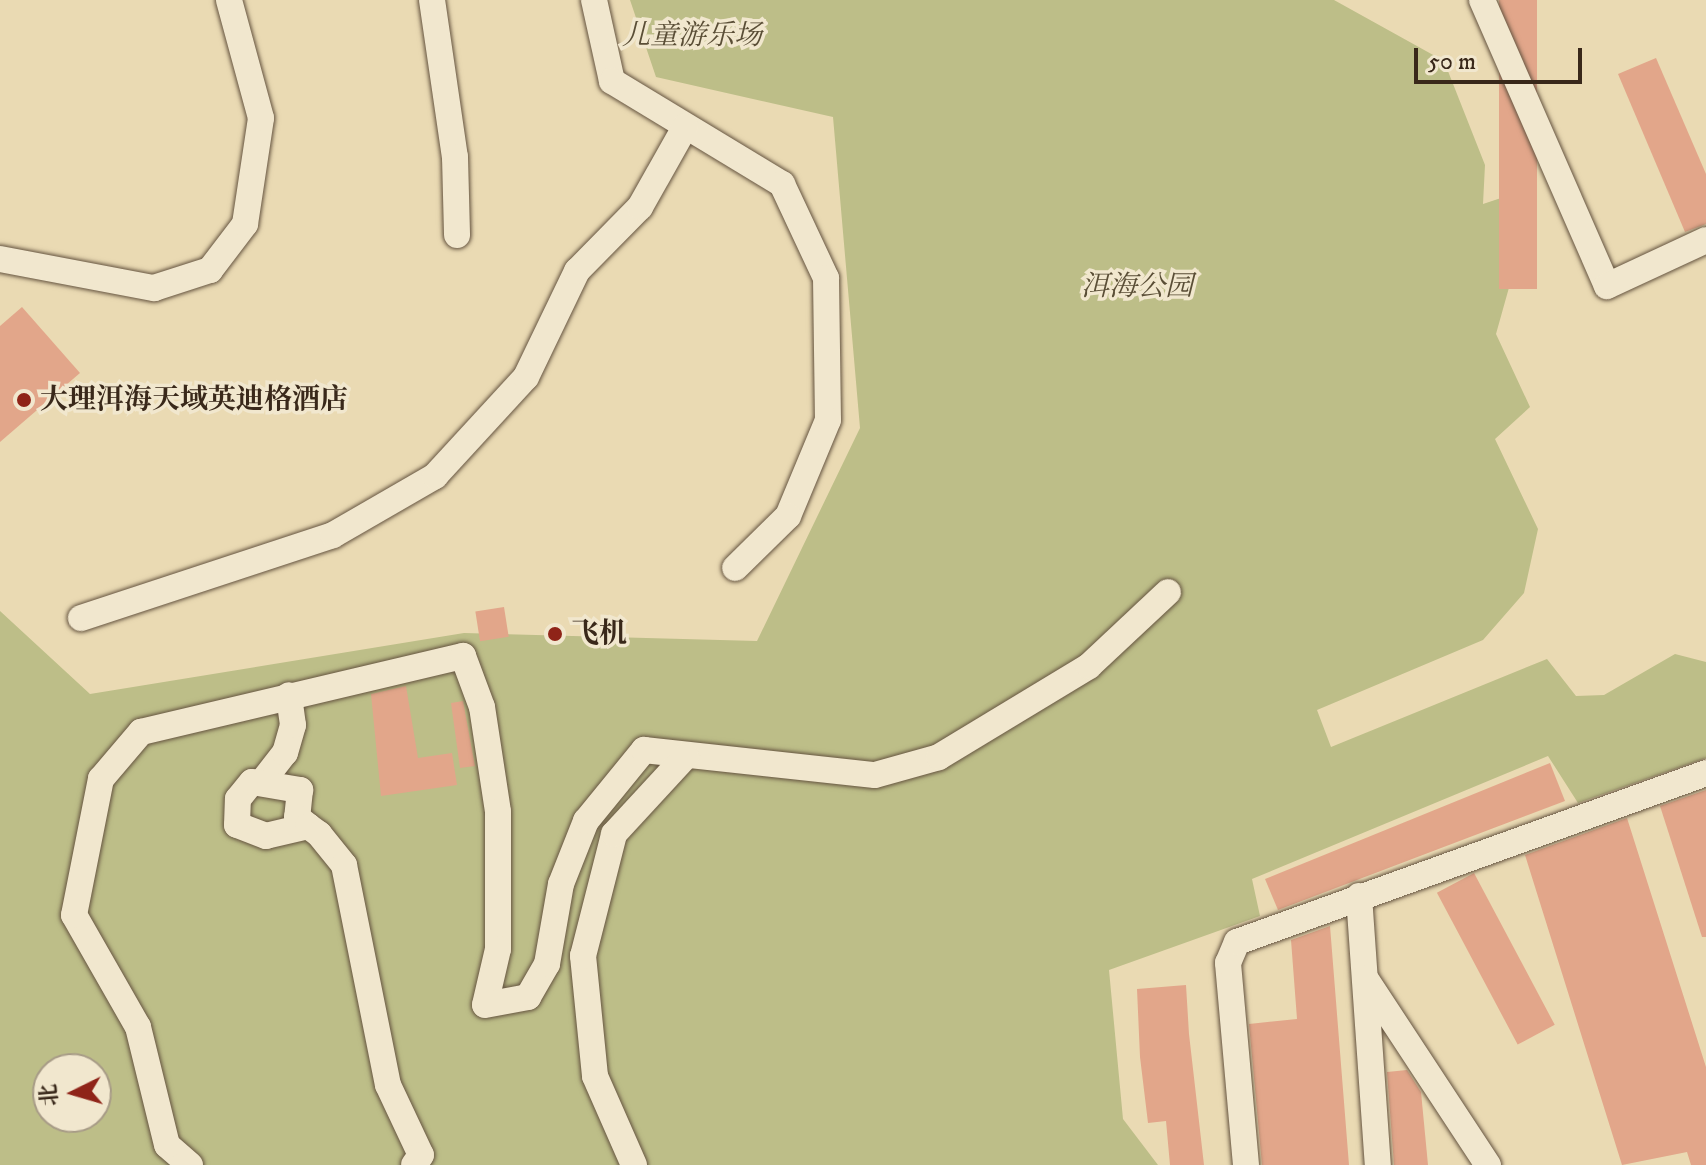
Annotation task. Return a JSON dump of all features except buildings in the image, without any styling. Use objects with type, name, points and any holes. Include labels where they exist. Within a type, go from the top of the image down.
[{"type":"street","points":[[0,259],[154,288],[210,270],[245,224],[261,118],[229,0]]},
{"type":"street","points":[[432,0],[455,157],[457,235]]},
{"type":"street","points":[[594,0],[612,81],[782,184],[826,278],[828,420],[788,516],[735,568]]},
{"type":"street","points":[[1482,0],[1607,286],[1706,240]]},
{"type":"street","points":[[81,618],[333,535],[435,476],[526,377],[577,271],[640,207],[685,127]]},
{"type":"street","points":[[190,1165],[167,1145],[138,1027],[74,915],[101,779],[141,732],[463,656],[482,707],[498,812],[498,949],[485,1005],[528,997],[547,964],[561,884],[596,809],[644,750],[875,775],[939,757],[1089,666],[1168,592]]},
{"type":"street","points":[[289,695],[293,725],[285,753],[262,782],[238,799],[237,825],[266,836],[308,826]]},
{"type":"street","points":[[634,1165],[595,1076],[583,956],[614,834],[686,756]]},
{"type":"street","points":[[1246,1165],[1228,963],[1237,942],[1706,773]]},
{"type":"street","points":[[262,782],[300,790],[297,817],[344,865],[388,1085],[422,1162]]},
{"type":"street","points":[[1359,896],[1378,1165]]},
{"type":"street","points":[[1363,975],[1488,1165]]},
{"type":"green space","name":"洱海公园","points":[[630,0],[1334,0],[1444,61],[1485,165],[1483,204],[1522,191],[1524,234],[1496,334],[1530,407],[1495,439],[1538,529],[1524,593],[1483,640],[1317,710],[1331,747],[1547,659],[1576,696],[1604,695],[1675,654],[1706,662],[1706,758],[1578,803],[1548,756],[1252,879],[1260,916],[1109,970],[1123,1119],[1158,1165],[0,1165],[0,611],[90,694],[464,633],[757,641],[860,428],[833,117],[656,77]]},
{"type":"place","name":"大理洱海天域英迪格酒店","points":[[24,400]]},
{"type":"place","name":"飞机","points":[[555,634]]},
{"type":"park label","name":"儿童游乐场","points":[[692,36]]}]
